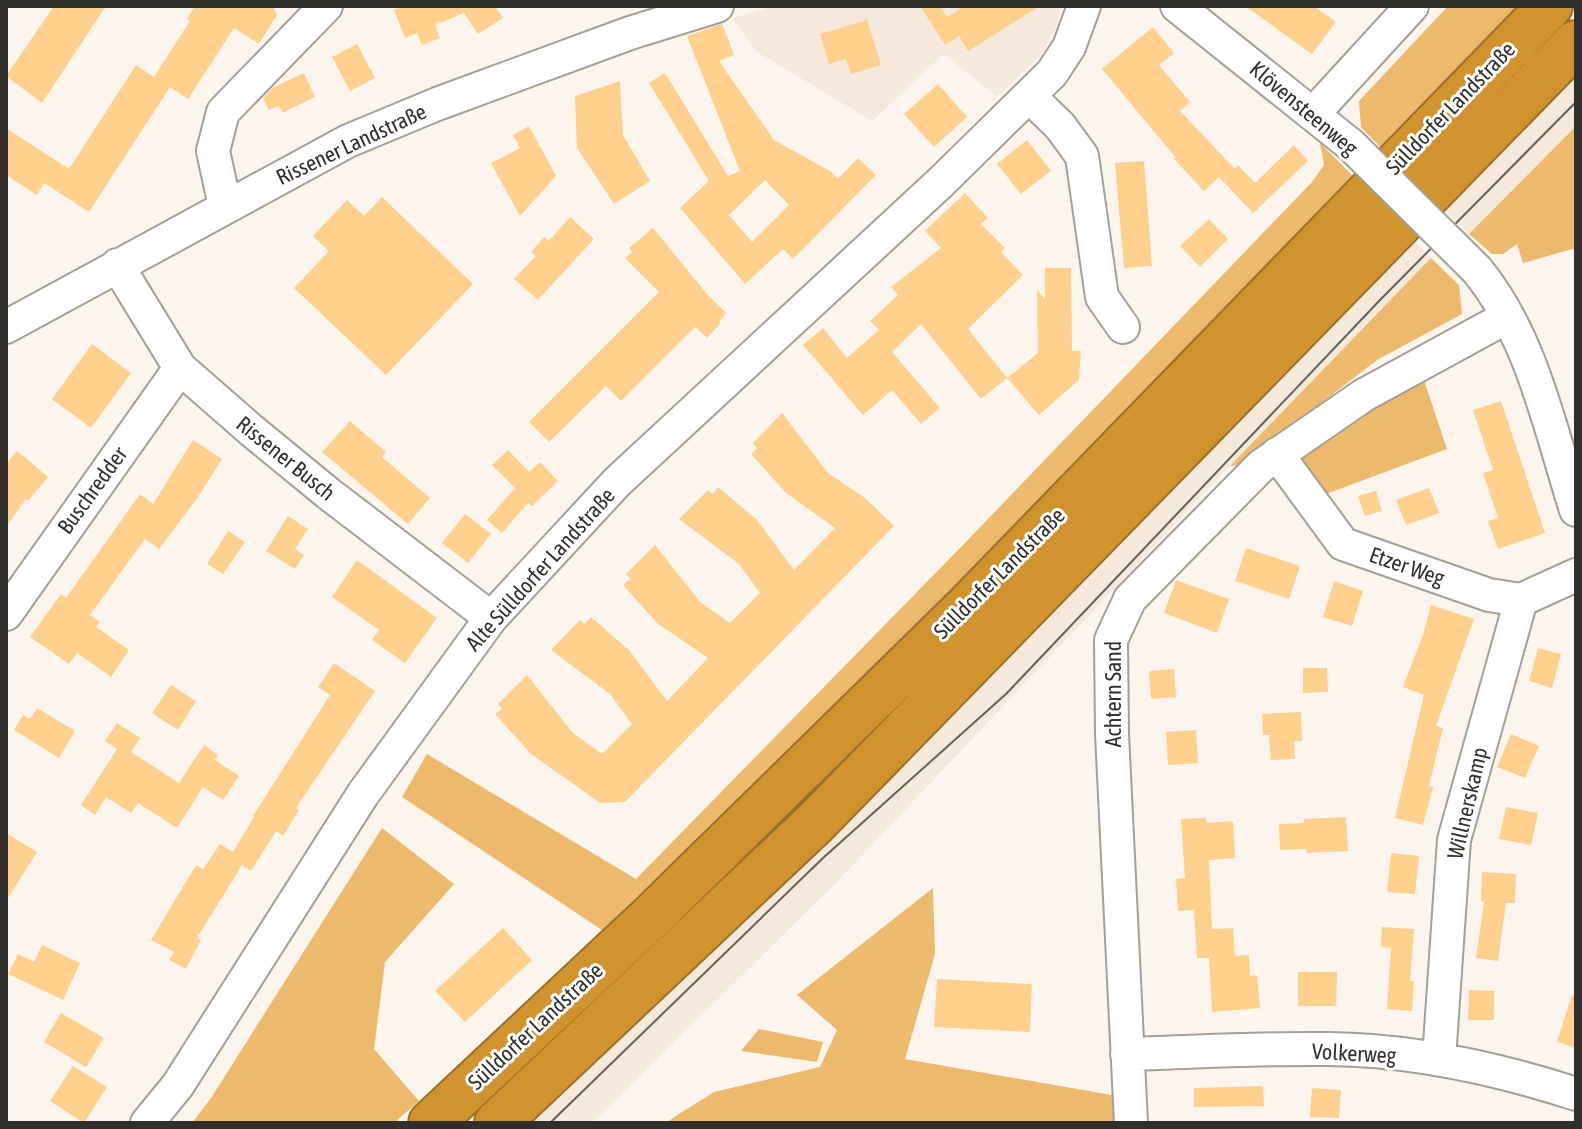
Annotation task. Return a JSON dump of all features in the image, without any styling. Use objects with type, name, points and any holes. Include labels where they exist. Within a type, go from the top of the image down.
[{"type":"highway","name":"Sülldorfer Landstraße","points":[[431,1123],[763,810],[965,609],[1550,6]]},
{"type":"highway","name":"Sülldorfer Landstraße","points":[[497,1123],[836,802],[1576,43]]},
{"type":"street","points":[[225,206],[213,151],[223,112],[326,6]]},
{"type":"street","name":"Rissener Landstraße","points":[[6,327],[348,141],[437,104],[630,33],[717,6]]},
{"type":"street","name":"Alte Sülldorfer Landstraße","points":[[147,1123],[178,1085],[363,794],[491,618],[617,482],[929,193],[1029,96],[1061,61],[1084,6]]},
{"type":"street","name":"Klövensteenweg","points":[[1177,6],[1351,145],[1490,286],[1519,337],[1576,510]]},
{"type":"street","points":[[1314,113],[1412,6]]},
{"type":"street","points":[[1029,96],[1060,126],[1082,156],[1102,297],[1123,327]]},
{"type":"street","name":"Rissener Busch","points":[[117,265],[180,368],[318,485],[491,618]]},
{"type":"street","name":"Achtern Sand","points":[[1131,1123],[1112,734],[1111,640],[1114,629],[1130,599],[1261,466],[1364,395],[1507,317]]},
{"type":"street","name":"Buschredder","points":[[6,614],[180,368]]},
{"type":"street","name":"Etzer Weg","points":[[1277,454],[1343,544],[1489,595],[1521,600]]},
{"type":"street","points":[[1521,600],[1576,575]]},
{"type":"street","name":"Willnerskamp","points":[[1439,1059],[1454,840],[1521,600]]},
{"type":"street","name":"Volkerweg","points":[[1127,1054],[1332,1049],[1439,1059],[1536,1081],[1576,1094]]},
{"type":"shaded area","points":[[773,6],[1059,6],[1058,23],[1044,51],[997,97],[944,54],[872,121],[757,52],[732,18]]},
{"type":"shaded area","points":[[1448,6],[1523,6],[1384,151],[1361,127],[1359,101]]},
{"type":"shaded area","points":[[1576,57],[1576,126],[1469,234],[1436,202]]},
{"type":"shaded area","points":[[1576,126],[1576,248],[1523,263],[1517,244],[1503,254],[1492,254],[1469,234]]},
{"type":"shaded area","points":[[1320,143],[1360,183],[880,666],[602,930],[402,797],[427,754],[636,879],[1312,182],[1324,165]]},
{"type":"shaded area","points":[[1408,235],[1431,258],[836,883],[592,1123],[526,1123],[994,673]]},
{"type":"shaded area","points":[[1431,258],[1459,285],[1462,314],[1377,360],[1241,465],[1230,466]]},
{"type":"shaded area","points":[[1424,380],[1447,449],[1326,494],[1298,453],[1308,444]]},
{"type":"shaded area","points":[[382,828],[454,884],[385,962],[374,1049],[419,1101],[394,1123],[192,1123],[211,1098]]},
{"type":"shaded area","points":[[933,888],[935,954],[905,1059],[1129,1098],[1114,1123],[665,1123],[714,1092],[820,1067],[837,1030],[797,995]]},
{"type":"shaded area","points":[[759,1029],[823,1042],[817,1062],[741,1051]]},
{"type":"building","points":[[54,6],[106,6],[42,103],[6,76]]},
{"type":"building","points":[[195,6],[273,6],[277,15],[259,44],[234,28],[188,99],[170,87],[89,212],[44,183],[37,195],[6,175],[6,128],[69,169],[136,65],[154,77],[190,21],[187,19]]},
{"type":"building","points":[[404,6],[495,6],[503,18],[478,34],[464,13],[435,25],[440,38],[422,45],[417,33],[405,38],[394,10]]},
{"type":"building","points":[[920,6],[940,6],[947,17],[965,6],[1040,6],[968,51],[959,36],[945,45]]},
{"type":"building","points":[[1245,6],[1314,6],[1336,22],[1312,54]]},
{"type":"building","points":[[867,20],[881,65],[851,74],[846,59],[829,64],[820,34]]},
{"type":"building","points":[[722,24],[734,55],[719,61],[774,140],[830,171],[838,179],[858,158],[876,175],[793,259],[783,249],[745,284],[680,208],[709,181],[649,83],[665,73],[728,176],[740,171],[687,36]],"holes":[[[765,180],[789,205],[752,242],[729,215]]]},
{"type":"building","points":[[1153,27],[1174,53],[1159,65],[1190,102],[1180,111],[1235,169],[1238,165],[1255,183],[1294,145],[1308,161],[1253,213],[1219,177],[1204,191],[1173,158],[1176,158],[1102,69]]},
{"type":"building","points":[[357,44],[375,78],[350,91],[332,57]]},
{"type":"building","points":[[304,73],[315,97],[282,113],[279,106],[269,110],[263,98],[274,87]]},
{"type":"building","points":[[620,81],[623,135],[650,181],[614,204],[577,148],[575,96]]},
{"type":"building","points":[[938,84],[967,117],[934,147],[904,114]]},
{"type":"building","points":[[529,126],[556,176],[520,216],[491,163],[520,148],[513,135]]},
{"type":"building","points":[[1027,140],[1051,171],[1021,194],[997,164]]},
{"type":"building","points":[[1144,161],[1152,266],[1124,268],[1115,163]]},
{"type":"building","points":[[965,193],[988,218],[981,224],[1005,248],[1001,252],[1023,275],[968,329],[1007,378],[981,399],[921,324],[892,352],[940,408],[921,424],[892,390],[863,415],[803,345],[823,328],[847,358],[879,330],[870,321],[898,295],[891,287],[941,248],[925,231]]},
{"type":"building","points":[[382,197],[473,284],[386,375],[294,288],[329,251],[313,236],[347,200],[364,216]]},
{"type":"building","points":[[570,217],[594,239],[538,300],[514,279],[536,256],[531,252],[544,237],[549,241]]},
{"type":"building","points":[[1209,219],[1228,239],[1200,267],[1180,246]]},
{"type":"building","points":[[653,228],[726,313],[707,338],[695,327],[621,401],[606,386],[549,442],[529,422],[659,292],[625,258],[632,252],[629,248]]},
{"type":"building","points":[[1045,268],[1071,268],[1072,351],[1081,351],[1079,380],[1039,415],[1007,378],[1038,353],[1037,290],[1045,299]]},
{"type":"building","points":[[92,344],[131,373],[91,428],[52,399]]},
{"type":"building","points":[[1501,401],[1545,533],[1498,549],[1488,521],[1498,518],[1483,473],[1493,470],[1473,410]]},
{"type":"building","points":[[782,413],[828,473],[865,498],[894,526],[625,802],[600,803],[531,754],[495,714],[502,709],[498,704],[527,675],[573,733],[602,754],[632,724],[610,694],[551,650],[580,620],[585,624],[591,617],[629,650],[667,701],[708,658],[657,623],[623,585],[630,579],[626,574],[655,545],[700,602],[730,623],[760,593],[739,564],[679,519],[708,490],[713,494],[718,487],[757,520],[794,570],[835,528],[786,493],[751,454],[757,448],[753,443]]},
{"type":"building","points":[[350,421],[386,452],[382,457],[430,498],[408,524],[322,452]]},
{"type":"building","points":[[193,440],[222,459],[159,549],[145,539],[90,615],[100,622],[96,627],[129,650],[111,677],[77,653],[69,664],[30,637],[61,594],[66,598],[140,494],[153,504]]},
{"type":"building","points":[[508,450],[529,472],[540,462],[558,481],[532,506],[528,503],[502,533],[487,520],[515,488],[492,465]]},
{"type":"building","points":[[17,451],[48,477],[28,501],[26,499],[6,527],[6,464]]},
{"type":"building","points":[[1429,488],[1439,513],[1406,525],[1396,500]]},
{"type":"building","points":[[1376,491],[1382,511],[1365,516],[1358,496]]},
{"type":"building","points":[[465,514],[491,534],[468,563],[442,543]]},
{"type":"building","points":[[288,516],[308,529],[295,549],[304,555],[295,569],[266,551]]},
{"type":"building","points":[[228,531],[245,542],[223,574],[207,564]]},
{"type":"building","points":[[1246,548],[1300,566],[1289,599],[1235,581]]},
{"type":"building","points":[[357,560],[437,618],[405,663],[372,640],[379,630],[332,597]]},
{"type":"building","points":[[1176,580],[1229,599],[1217,633],[1164,613]]},
{"type":"building","points":[[1334,581],[1363,591],[1352,626],[1323,617]]},
{"type":"building","points":[[1431,605],[1474,619],[1436,726],[1443,728],[1423,825],[1395,818],[1424,695],[1403,687]]},
{"type":"building","points":[[1538,648],[1561,654],[1552,688],[1529,681]]},
{"type":"building","points":[[334,663],[375,691],[296,808],[299,810],[283,836],[276,831],[251,871],[242,865],[197,938],[201,940],[186,969],[169,960],[174,952],[151,940],[196,865],[203,869],[220,844],[233,852],[330,695],[318,687]]},
{"type":"building","points":[[1303,668],[1327,668],[1328,692],[1303,693]]},
{"type":"building","points":[[1174,669],[1176,697],[1151,699],[1149,671]]},
{"type":"building","points":[[171,685],[196,701],[178,730],[152,713]]},
{"type":"building","points":[[37,708],[75,731],[59,758],[14,730],[23,715],[30,719]]},
{"type":"building","points":[[1301,712],[1302,741],[1294,741],[1295,759],[1271,760],[1269,735],[1263,735],[1262,714]]},
{"type":"building","points":[[117,723],[140,738],[131,752],[179,783],[204,745],[218,755],[215,760],[239,776],[223,800],[203,787],[177,828],[138,803],[131,813],[106,797],[95,815],[81,805],[117,749],[105,741]]},
{"type":"building","points":[[1196,730],[1198,763],[1168,765],[1166,732]]},
{"type":"building","points":[[1511,734],[1539,746],[1525,778],[1497,767]]},
{"type":"building","points":[[1506,807],[1538,813],[1531,845],[1499,839]]},
{"type":"building","points":[[1346,817],[1348,851],[1307,853],[1306,849],[1280,850],[1279,824]]},
{"type":"building","points":[[1206,818],[1207,823],[1233,821],[1235,858],[1209,860],[1212,929],[1233,928],[1235,956],[1249,955],[1250,976],[1257,975],[1260,1008],[1212,1012],[1209,958],[1197,958],[1194,910],[1178,911],[1176,879],[1185,878],[1181,819]]},
{"type":"building","points":[[6,833],[37,852],[6,901]]},
{"type":"building","points":[[1391,853],[1419,856],[1415,894],[1387,892]]},
{"type":"building","points":[[1482,872],[1516,874],[1515,903],[1506,903],[1498,961],[1476,958],[1484,902],[1481,901]]},
{"type":"building","points":[[1382,927],[1414,929],[1410,981],[1414,981],[1412,1011],[1387,1009],[1391,948],[1381,947]]},
{"type":"building","points":[[503,928],[532,960],[465,1022],[435,991]]},
{"type":"building","points":[[42,945],[80,963],[63,1000],[8,974],[18,954],[34,962]]},
{"type":"building","points":[[1298,972],[1337,972],[1336,1006],[1298,1006]]},
{"type":"building","points":[[937,979],[1032,984],[1030,1032],[934,1027]]},
{"type":"building","points":[[1469,990],[1494,991],[1494,1020],[1468,1020]]},
{"type":"building","points":[[1572,995],[1576,996],[1576,1048],[1557,1042]]},
{"type":"building","points":[[61,1013],[104,1038],[86,1067],[44,1042]]},
{"type":"building","points":[[73,1066],[107,1087],[84,1123],[50,1101]]},
{"type":"building","points":[[1263,1086],[1264,1106],[1194,1107],[1194,1088]]},
{"type":"building","points":[[1312,1088],[1341,1090],[1339,1118],[1310,1117]]},
{"type":"tram line","points":[[550,1123],[823,858],[1006,694],[1380,300],[1576,102]]}]
